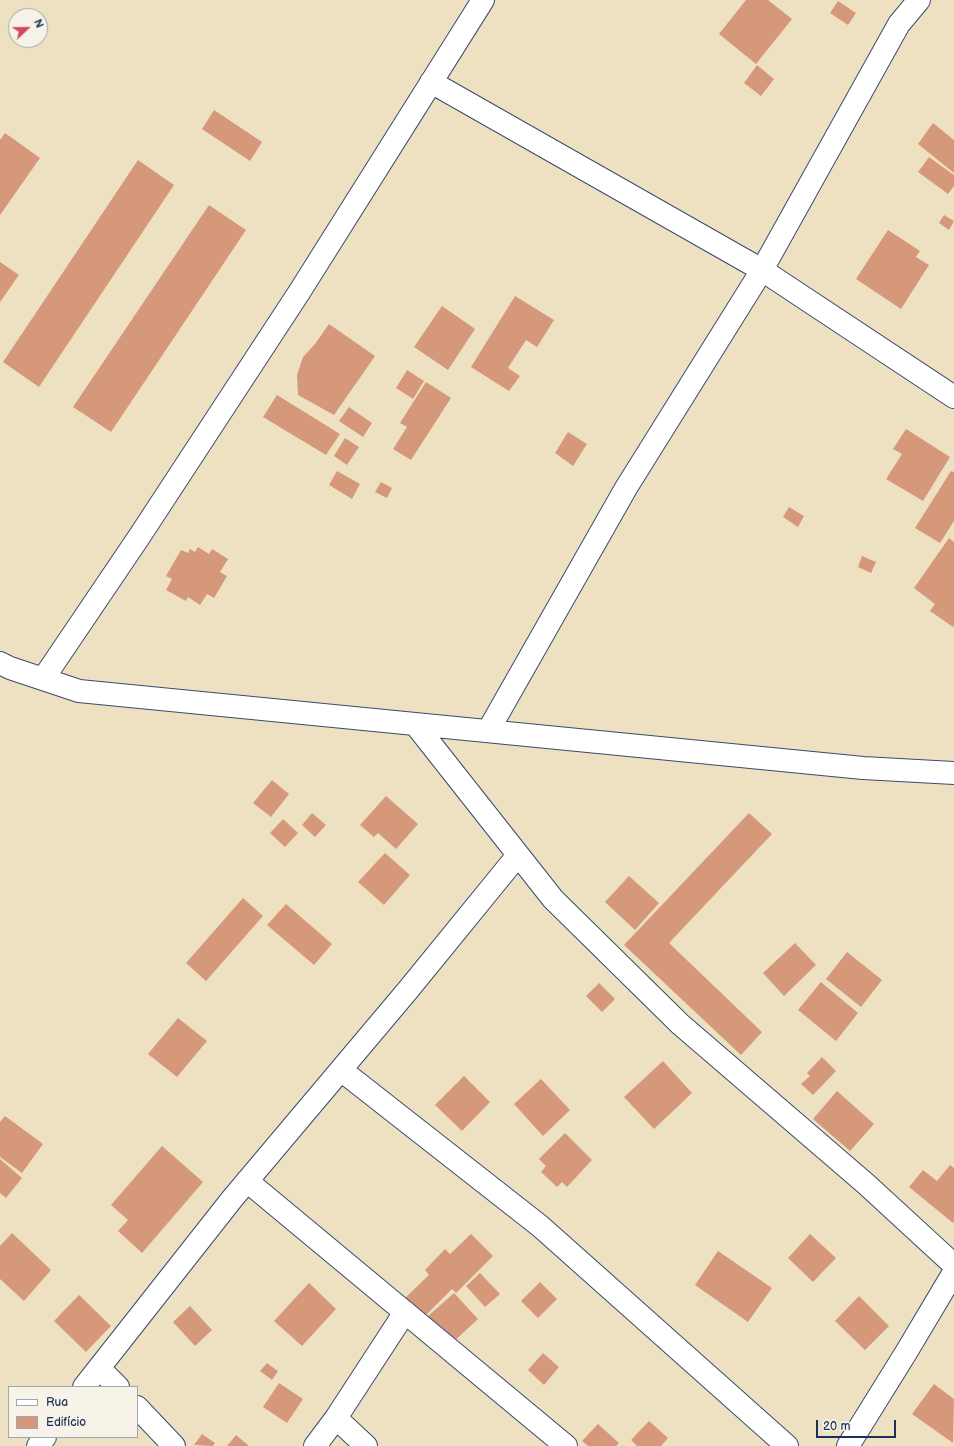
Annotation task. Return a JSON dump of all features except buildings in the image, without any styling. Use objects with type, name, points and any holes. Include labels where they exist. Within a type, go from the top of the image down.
[{"type":"street","points":[[43,679],[139,537],[295,297],[483,0]]},
{"type":"street","points":[[488,731],[626,488],[762,270],[899,24],[919,0]]},
{"type":"street","points":[[431,82],[762,270],[954,397]]},
{"type":"street","points":[[0,663],[10,668],[79,691],[863,768],[954,773]]},
{"type":"street","points":[[415,724],[553,899],[680,1024],[866,1184],[954,1265]]},
{"type":"street","points":[[85,1386],[247,1181],[341,1070],[518,855]]},
{"type":"street","points":[[341,1070],[540,1226],[787,1446]]},
{"type":"street","points":[[247,1181],[566,1446]]},
{"type":"street","points":[[848,1446],[954,1272]]},
{"type":"street","points":[[315,1446],[336,1418],[405,1312]]},
{"type":"street","points":[[99,1368],[117,1386]]},
{"type":"street","points":[[138,1408],[174,1446]]},
{"type":"street","points":[[336,1418],[366,1446]]},
{"type":"street","points":[[38,1446],[44,1438]]}]
